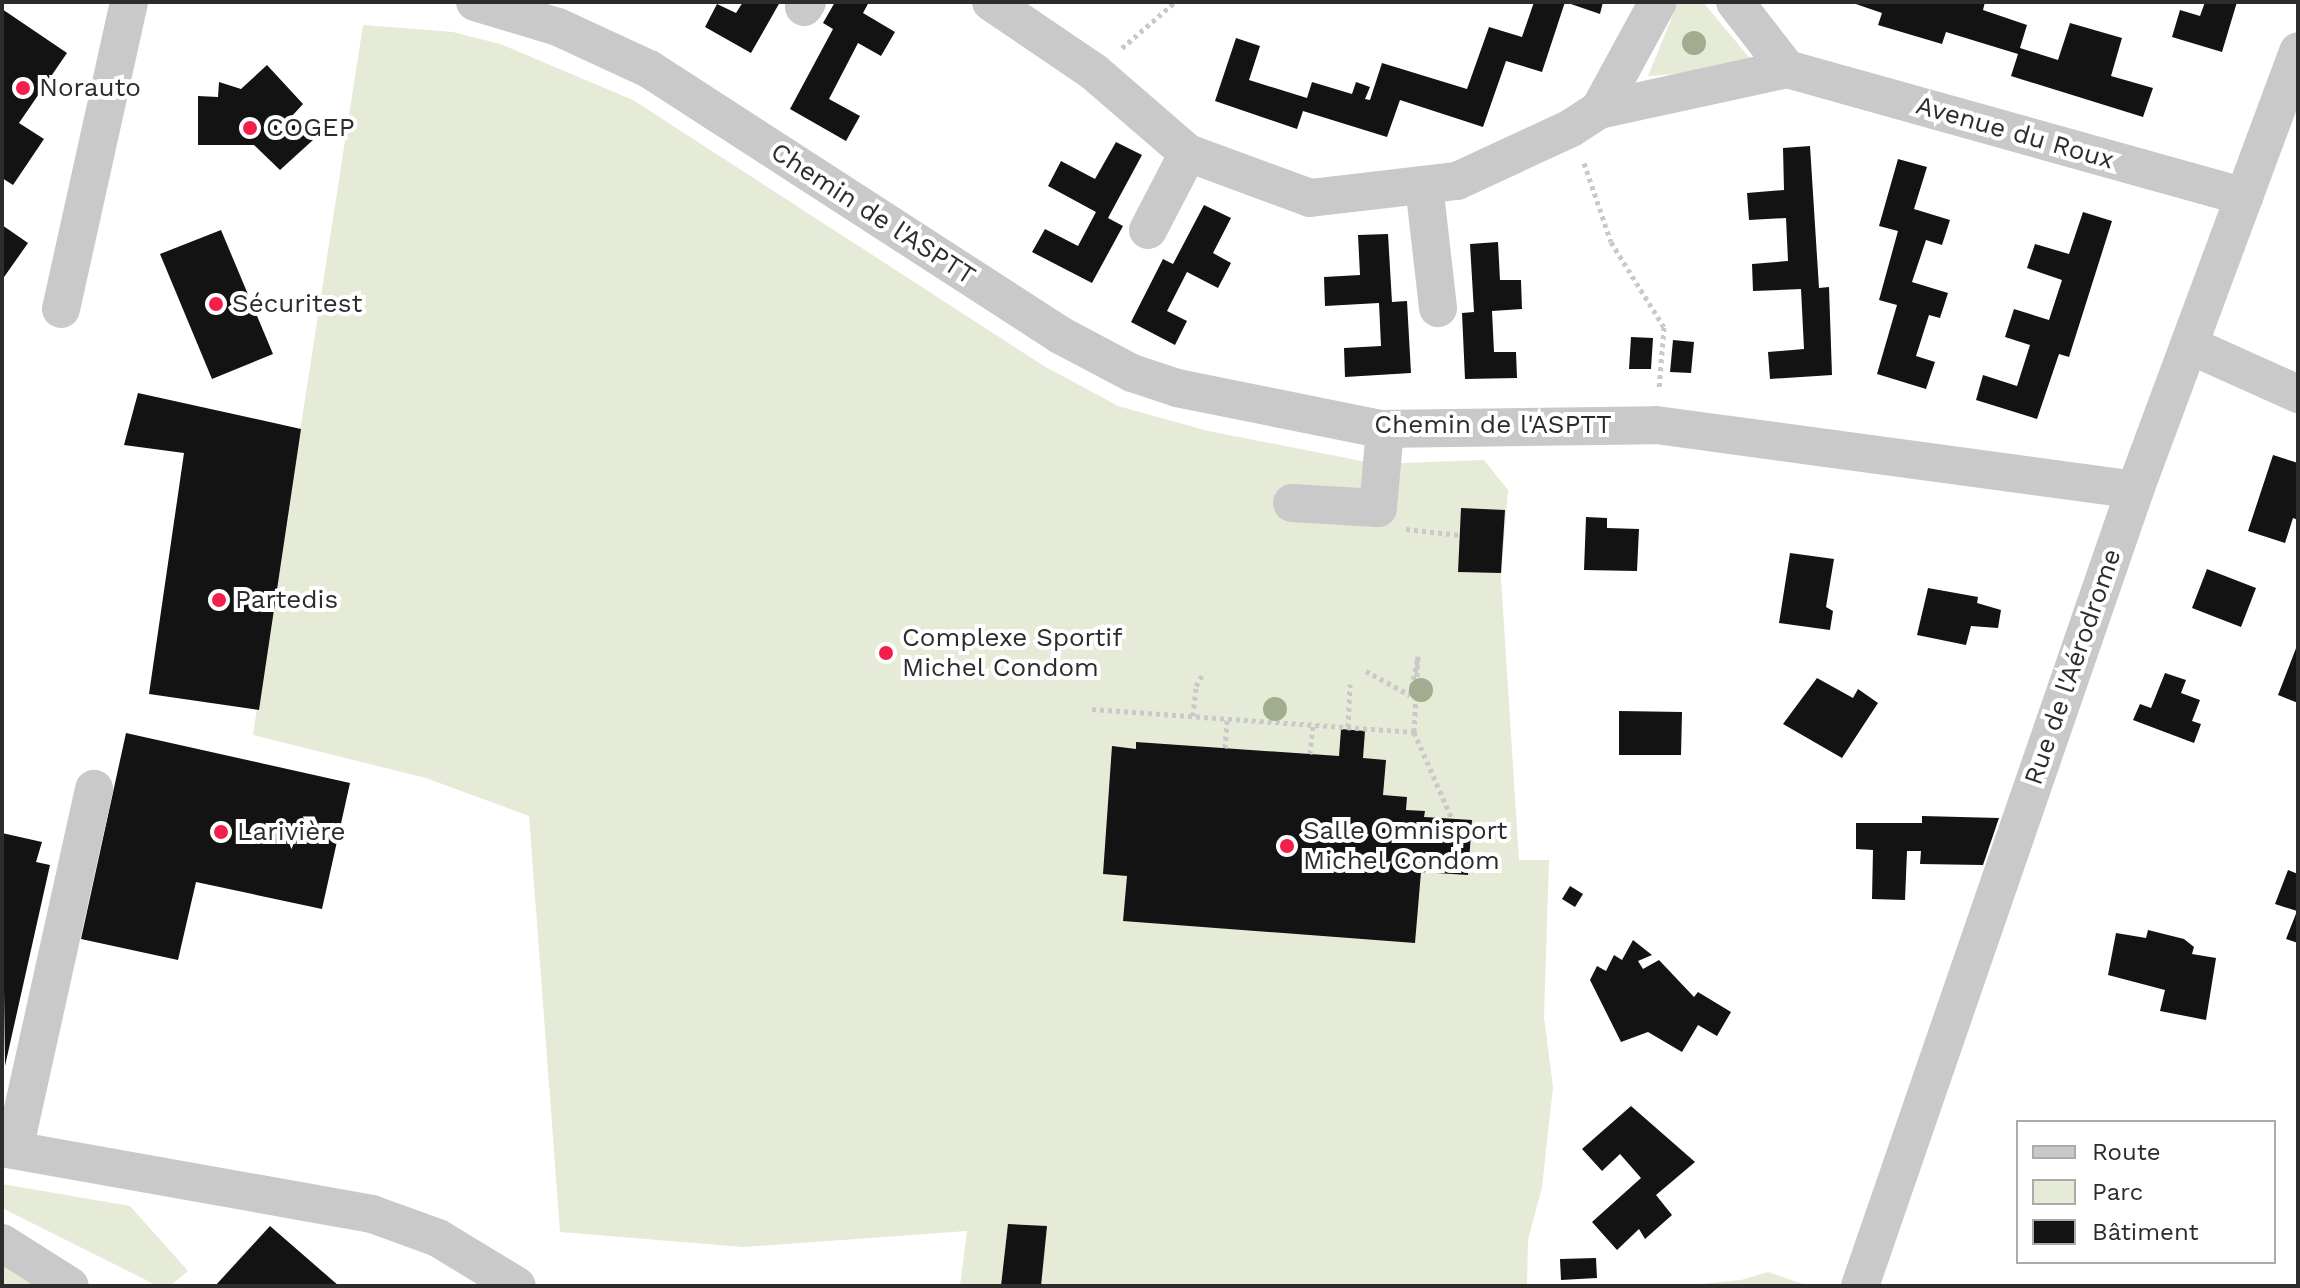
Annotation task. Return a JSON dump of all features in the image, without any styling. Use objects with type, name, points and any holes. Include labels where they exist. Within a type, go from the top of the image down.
[{"type":"street","points":[[61,309],[129,2]]},
{"type":"street","name":"Chemin de l'ASPTT","points":[[475,2],[558,27],[649,69],[1062,336],[1132,373],[1216,397],[1385,429],[1656,425],[2135,490]]},
{"type":"street","name":"Avenue du Roux","points":[[991,2],[1094,72],[1188,153],[1310,198],[1457,181],[1585,119],[1787,69],[2244,197]]},
{"type":"street","points":[[1585,119],[1658,2]]},
{"type":"street","points":[[1735,2],[1787,69]]},
{"type":"street","name":"Rue de l'Aérodrome","points":[[1860,1286],[2135,490],[2298,51]]},
{"type":"street","points":[[1148,230],[1188,153]]},
{"type":"street","points":[[1424,185],[1438,308]]},
{"type":"street","points":[[2189,345],[2298,394]]},
{"type":"street","points":[[1292,503],[1378,508],[1385,429]]},
{"type":"street","points":[[94,789],[8,1149],[372,1214],[438,1238],[517,1286]]},
{"type":"street","points":[[2,1243],[70,1286]]},
{"type":"path","points":[[1094,72],[1175,2]]},
{"type":"path","points":[[1585,119],[1611,242],[1664,327],[1656,425]]},
{"type":"path","points":[[1392,528],[1460,535]]},
{"type":"path","points":[[1366,671],[1410,695],[1418,656],[1414,732],[1452,819]]},
{"type":"path","points":[[1193,716],[1196,686],[1204,672]]},
{"type":"path","points":[[1348,727],[1350,684]]},
{"type":"path","points":[[1092,709],[1414,732]]},
{"type":"path","points":[[1225,748],[1227,718]]},
{"type":"path","points":[[1310,754],[1313,725]]},
{"type":"green space","points":[[1678,2],[1703,2],[1758,68],[1648,76]]},
{"type":"green space","name":"Complexe Sportif Michel Condom","points":[[363,25],[453,32],[500,44],[633,100],[1044,366],[1118,406],[1208,431],[1377,464],[1484,460],[1508,490],[1501,578],[1519,860],[1549,860],[1544,1017],[1553,1087],[1542,1187],[1528,1240],[1527,1286],[960,1286],[967,1231],[743,1247],[560,1232],[529,816],[426,778],[253,735]]},
{"type":"green space","points":[[2,1184],[130,1206],[188,1271],[170,1286],[158,1286],[2,1208]]},
{"type":"green space","points":[[2,1265],[35,1286],[2,1286]]},
{"type":"green space","points":[[1768,1272],[1809,1286],[1680,1286],[1741,1280]]},
{"type":"building","points":[[743,2],[780,2],[751,53],[705,27],[717,4],[736,13]]},
{"type":"building","points":[[835,2],[869,2],[863,13],[895,32],[881,56],[858,43],[829,99],[860,116],[846,141],[790,109],[833,29],[823,23]]},
{"type":"building","points":[[1534,2],[1565,2],[1542,72],[1506,61],[1483,127],[1400,100],[1387,137],[1303,111],[1297,129],[1215,101],[1236,38],[1260,46],[1249,80],[1307,98],[1312,82],[1352,94],[1356,82],[1370,87],[1365,99],[1370,100],[1382,63],[1467,89],[1489,27],[1522,37]]},
{"type":"building","points":[[1565,2],[1603,2],[1600,14]]},
{"type":"building","points":[[1850,2],[1985,2],[1983,10],[2027,25],[2020,48],[2058,60],[2070,23],[2122,38],[2111,76],[2153,88],[2143,117],[2011,76],[2018,54],[1946,32],[1942,44],[1878,25],[1882,13]]},
{"type":"building","points":[[2205,2],[2237,2],[2222,52],[2172,37],[2180,10],[2200,16]]},
{"type":"building","name":"Norauto","points":[[2,9],[67,53],[19,123],[44,139],[13,185],[2,178]]},
{"type":"building","name":"COGEP","points":[[267,65],[303,104],[292,116],[313,140],[280,170],[254,145],[198,145],[198,96],[218,97],[219,82],[241,89]]},
{"type":"building","points":[[1116,142],[1142,155],[1108,218],[1123,226],[1092,283],[1032,252],[1045,229],[1078,246],[1096,212],[1048,186],[1061,161],[1095,179]]},
{"type":"building","points":[[1810,146],[1819,288],[1829,287],[1832,375],[1770,379],[1768,352],[1804,349],[1801,289],[1753,291],[1752,264],[1788,261],[1786,218],[1749,220],[1747,193],[1784,190],[1783,148]]},
{"type":"building","points":[[1898,159],[1927,167],[1914,209],[1950,220],[1942,245],[1926,240],[1912,282],[1948,293],[1940,318],[1929,315],[1916,356],[1935,362],[1926,389],[1877,374],[1897,305],[1879,300],[1898,231],[1879,226]]},
{"type":"building","points":[[1204,205],[1231,218],[1213,253],[1231,263],[1218,288],[1187,272],[1167,311],[1187,321],[1175,345],[1131,322],[1163,259],[1173,264]]},
{"type":"building","points":[[2083,212],[2112,221],[2069,357],[2059,354],[2037,419],[1976,400],[1983,375],[2017,386],[2030,345],[2005,337],[2014,309],[2049,320],[2062,280],[2027,268],[2035,244],[2069,254]]},
{"type":"building","points":[[2,225],[28,243],[2,280]]},
{"type":"building","name":"Sécuritest","points":[[221,230],[273,354],[212,379],[160,254]]},
{"type":"building","points":[[1388,234],[1392,302],[1407,301],[1411,373],[1345,377],[1344,348],[1381,346],[1379,303],[1325,306],[1324,277],[1360,275],[1358,235]]},
{"type":"building","points":[[1498,242],[1500,280],[1521,280],[1522,309],[1492,311],[1494,352],[1516,352],[1517,378],[1465,379],[1462,313],[1474,312],[1470,244]]},
{"type":"building","points":[[1631,337],[1653,338],[1651,369],[1629,369]]},
{"type":"building","points":[[1673,340],[1694,342],[1691,373],[1670,372]]},
{"type":"building","name":"Partedis","points":[[138,393],[301,429],[259,710],[149,694],[184,453],[124,445]]},
{"type":"building","points":[[2273,455],[2298,463],[2298,520],[2293,518],[2285,543],[2248,531]]},
{"type":"building","points":[[1461,508],[1505,510],[1501,573],[1458,572]]},
{"type":"building","points":[[1586,517],[1607,518],[1607,528],[1639,529],[1637,571],[1584,570]]},
{"type":"building","points":[[1790,553],[1834,559],[1826,607],[1833,611],[1830,630],[1779,623]]},
{"type":"building","points":[[2207,569],[2256,588],[2241,627],[2192,608]]},
{"type":"building","points":[[1928,588],[1978,597],[1977,603],[2001,610],[1998,628],[1971,626],[1966,645],[1917,635]]},
{"type":"building","points":[[2298,643],[2298,703],[2278,695]]},
{"type":"building","points":[[2165,673],[2186,680],[2181,693],[2200,700],[2192,721],[2201,724],[2194,743],[2133,720],[2140,704],[2151,708]]},
{"type":"building","points":[[1817,678],[1853,698],[1858,689],[1878,703],[1842,758],[1783,724]]},
{"type":"building","points":[[1619,711],[1682,712],[1681,755],[1619,755]]},
{"type":"building","name":"Salle Omnisport Michel Condom","points":[[1341,729],[1365,731],[1363,758],[1386,760],[1383,795],[1407,797],[1406,810],[1425,811],[1424,817],[1472,820],[1468,875],[1421,872],[1415,943],[1123,921],[1127,876],[1103,874],[1112,746],[1136,749],[1136,742],[1339,756]]},
{"type":"building","name":"Larivière","points":[[126,733],[350,783],[322,909],[196,882],[178,960],[81,939]]},
{"type":"building","points":[[1922,816],[1999,818],[1983,865],[1920,864],[1921,851],[1907,851],[1905,900],[1872,899],[1873,850],[1856,849],[1856,823],[1922,823]]},
{"type":"building","points":[[2,833],[42,842],[36,862],[50,865],[5,1066]]},
{"type":"building","points":[[2288,870],[2298,874],[2298,943],[2286,939],[2297,911],[2275,904]]},
{"type":"building","points":[[1570,886],[1583,894],[1575,907],[1562,899]]},
{"type":"building","points":[[2148,930],[2184,939],[2194,947],[2192,954],[2216,958],[2206,1020],[2160,1011],[2165,990],[2108,975],[2116,933],[2146,938]]},
{"type":"building","points":[[1633,940],[1652,955],[1638,961],[1643,969],[1659,960],[1694,997],[1698,992],[1731,1012],[1717,1036],[1698,1025],[1682,1052],[1648,1032],[1621,1042],[1590,980],[1597,966],[1606,971],[1614,955],[1622,960]]},
{"type":"building","points":[[1631,1106],[1695,1162],[1656,1195],[1672,1215],[1645,1239],[1639,1229],[1617,1250],[1592,1222],[1641,1178],[1620,1154],[1602,1171],[1582,1149]]},
{"type":"building","points":[[1008,1224],[1047,1226],[1041,1286],[1001,1286]]},
{"type":"building","points":[[270,1226],[339,1286],[215,1286]]},
{"type":"building","points":[[1596,1258],[1597,1278],[1561,1280],[1560,1259]]},
{"type":"place","name":"Norauto","points":[[23,88]]},
{"type":"place","name":"COGEP","points":[[250,128]]},
{"type":"place","name":"Sécuritest","points":[[216,304]]},
{"type":"place","name":"Partedis","points":[[219,600]]},
{"type":"place","name":"Complexe Sportif Michel Condom","points":[[886,653]]},
{"type":"place","name":"Larivière","points":[[221,832]]},
{"type":"place","name":"Salle Omnisport Michel Condom","points":[[1287,846]]}]
